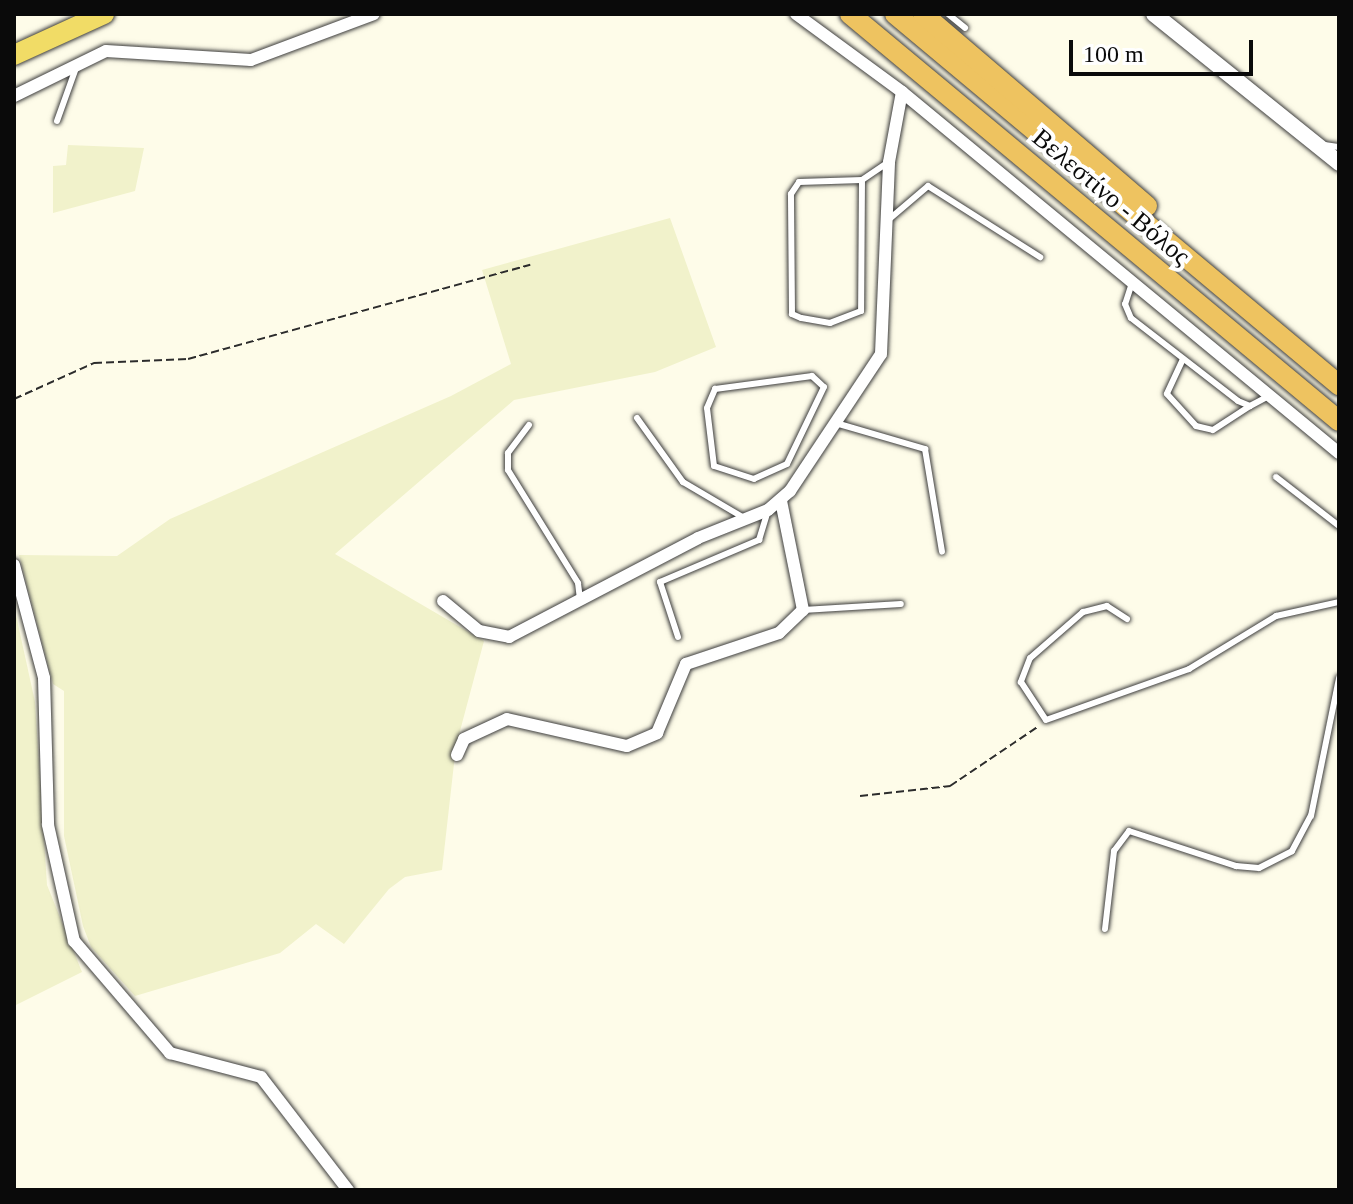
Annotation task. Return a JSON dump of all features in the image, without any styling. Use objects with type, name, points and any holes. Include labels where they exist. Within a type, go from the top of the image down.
[{"type":"highway","points":[[832,14],[923,74]]},
{"type":"highway","name":"Βελεστίνο - Βόλος","points":[[850,14],[1339,421]]},
{"type":"highway","name":"Βελεστίνο - Βόλος","points":[[895,14],[1339,385]]},
{"type":"highway","points":[[923,14],[1204,255],[1295,346]]},
{"type":"main road","points":[[14,55],[104,14]]},
{"type":"street","points":[[14,96],[78,61],[124,48],[251,60],[374,14]]},
{"type":"street","points":[[796,14],[902,92],[1339,453]]},
{"type":"street","points":[[1154,14],[1339,163]]},
{"type":"street","points":[[443,601],[479,631],[502,638],[781,501],[839,424],[881,354],[889,162],[902,92]]},
{"type":"street","points":[[457,755],[464,739],[507,719],[609,743],[643,742],[664,724],[686,664],[779,633],[803,610],[781,501]]},
{"type":"street","points":[[14,565],[44,678],[48,825],[74,941],[170,1053],[261,1077],[348,1190]]},
{"type":"lane","points":[[948,14],[965,28]]},
{"type":"lane","points":[[57,121],[78,61]]},
{"type":"lane","points":[[1317,145],[1339,147]]},
{"type":"lane","points":[[862,180],[861,311],[830,323],[792,314],[791,194],[799,182],[862,180],[889,162]]},
{"type":"lane","points":[[887,221],[928,186],[1040,257]]},
{"type":"lane","points":[[1132,283],[1125,304],[1131,318],[1250,406]]},
{"type":"lane","points":[[1183,359],[1167,394],[1196,426],[1213,430],[1269,396]]},
{"type":"lane","points":[[819,377],[824,387],[806,435],[770,475],[720,471],[709,397],[715,389],[819,377]]},
{"type":"lane","points":[[637,418],[683,482],[744,518]]},
{"type":"lane","points":[[839,424],[925,449],[942,552]]},
{"type":"lane","points":[[529,425],[508,453],[508,470],[578,583],[580,599]]},
{"type":"lane","points":[[806,435],[823,447]]},
{"type":"lane","points":[[1276,477],[1339,526]]},
{"type":"lane","points":[[678,637],[660,582],[759,540],[768,510]]},
{"type":"lane","points":[[1127,619],[1107,606],[1083,612],[1030,658],[1021,682],[1046,720],[1189,669],[1276,616],[1339,602]]},
{"type":"lane","points":[[803,610],[901,604]]},
{"type":"lane","points":[[1105,929],[1114,851],[1129,831],[1236,866],[1259,868],[1292,851],[1311,816],[1339,678]]},
{"type":"path","points":[[14,399],[94,363],[188,359],[530,265]]},
{"type":"path","points":[[860,796],[950,786],[1046,720]]},
{"type":"green space","points":[[68,145],[144,148],[135,191],[53,213],[53,166],[66,165]]},
{"type":"green space","points":[[670,218],[716,347],[655,372],[514,400],[335,554],[484,641],[456,746],[442,870],[405,877],[389,889],[344,944],[316,924],[280,953],[135,996],[91,947],[83,926],[64,836],[64,691],[53,684],[19,555],[117,556],[170,519],[451,396],[511,364],[482,270]]},
{"type":"green space","points":[[14,606],[35,702],[47,885],[82,972],[14,1006]]}]
